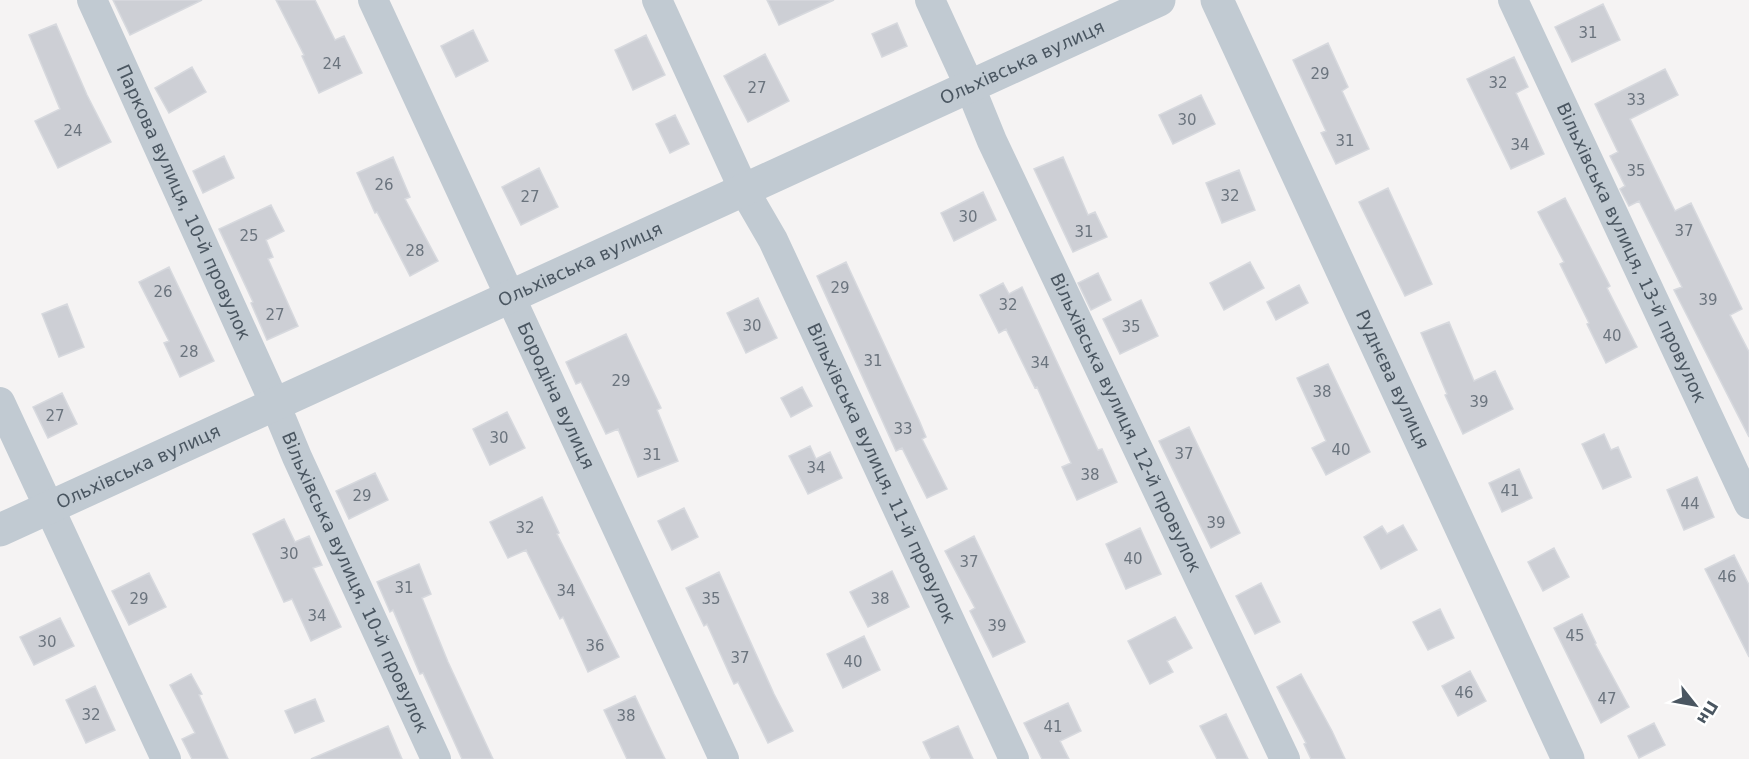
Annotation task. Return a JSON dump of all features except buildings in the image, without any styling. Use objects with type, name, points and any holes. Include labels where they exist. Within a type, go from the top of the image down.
[{"type":"street","name":"Паркова вулиця, 10-й провулок","points":[[92,0],[275,404]]},
{"type":"street","name":"Бородіна вулиця","points":[[373,0],[724,759]]},
{"type":"street","name":"Вільхівська вулиця, 11-й провулок","points":[[657,0],[744,190],[773,240],[1014,759]]},
{"type":"street","name":"Вільхівська вулиця, 12-й провулок","points":[[930,0],[992,141],[1285,759]]},
{"type":"street","name":"Ольхівська вулиця","points":[[0,530],[1159,0]]},
{"type":"street","name":"Руднєва вулиця","points":[[1217,0],[1568,759]]},
{"type":"street","name":"Вільхівська вулиця, 13-й провулок","points":[[1513,0],[1749,504]]},
{"type":"street","points":[[0,402],[166,759]]},
{"type":"street","name":"Вільхівська вулиця, 10-й провулок","points":[[275,404],[297,457],[436,759]]}]
